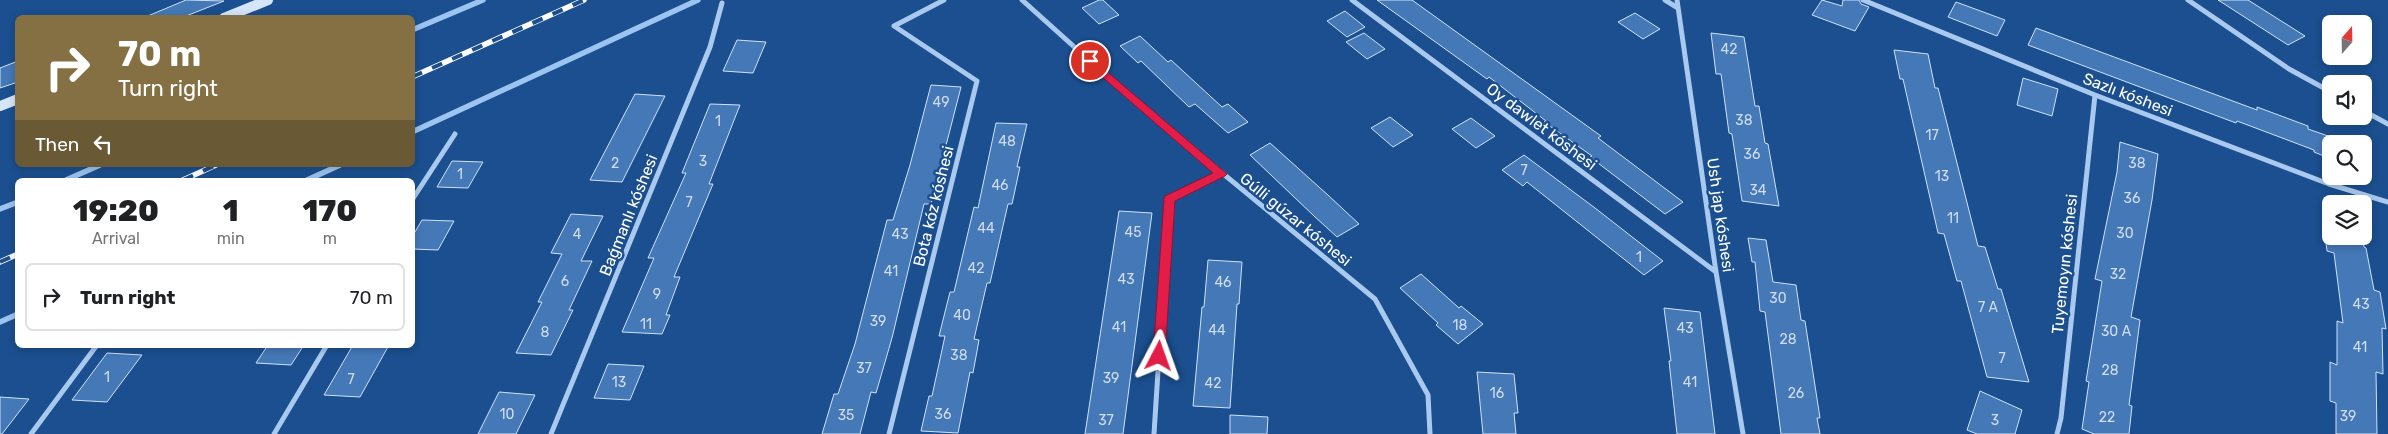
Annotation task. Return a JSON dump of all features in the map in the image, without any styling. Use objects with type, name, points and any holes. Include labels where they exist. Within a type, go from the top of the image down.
[{"type":"street","points":[[231,15],[268,0]]},
{"type":"street","name":"Bota kóz kóshesi","points":[[889,434],[977,81],[894,26],[944,0]]},
{"type":"street","name":"Gúlli gúzar kóshesi","points":[[1022,0],[1130,98],[1375,299],[1428,395],[1430,434]]},
{"type":"street","name":"Oy dawlet kóshesi","points":[[1352,0],[1716,272]]},
{"type":"street","points":[[1665,0],[1678,8]]},
{"type":"street","name":"Ush jap kóshesi","points":[[1677,0],[1716,272],[1744,434]]},
{"type":"street","name":"Sazlı kóshesi","points":[[1863,0],[2094,95],[2329,184],[2388,202]]},
{"type":"street","points":[[2188,0],[2289,69],[2322,87]]},
{"type":"street","name":"Baǵmanlı kóshesi","points":[[551,434],[710,47],[722,3]]},
{"type":"street","name":"Tuyemoyın kóshesi","points":[[2056,434],[2061,418],[2094,95]]},
{"type":"street","points":[[0,106],[15,100]]},
{"type":"street","points":[[2372,115],[2388,124]]},
{"type":"street","points":[[415,195],[455,134]]},
{"type":"street","points":[[1154,434],[1169,199],[1221,174]]},
{"type":"street","points":[[31,434],[95,348]]},
{"type":"street","points":[[274,434],[325,348]]},
{"type":"building","points":[[186,0],[224,1],[189,15],[150,15]]},
{"type":"building","points":[[1103,0],[1119,15],[1099,24],[1082,8]]},
{"type":"building","points":[[1377,0],[1412,0],[1601,136],[1598,138],[1683,202],[1665,214],[1590,157],[1592,156],[1544,122],[1546,121],[1489,77],[1487,79]]},
{"type":"building","points":[[1822,0],[1842,6],[1843,0],[1859,0],[1861,4],[1869,7],[1855,31],[1812,15]]},
{"type":"building","points":[[2218,0],[2248,0],[2305,36],[2288,45]]},
{"type":"building","points":[[1956,2],[2005,20],[1997,36],[1948,17]]},
{"type":"building","points":[[1345,11],[1365,27],[1347,37],[1327,21]]},
{"type":"building","points":[[1635,13],[1660,29],[1643,39],[1618,22]]},
{"type":"building","points":[[2036,28],[2257,110],[2257,107],[2308,126],[2308,129],[2325,135],[2322,135],[2322,155],[2314,152],[2314,150],[2237,121],[2236,123],[2028,45]]},
{"type":"building","points":[[1364,33],[1385,49],[1367,59],[1346,42]]},
{"type":"building","points":[[1711,33],[1744,37],[1755,106],[1759,106],[1779,206],[1742,201],[1732,134],[1729,133],[1721,74],[1716,74]]},
{"type":"building","points":[[1140,36],[1168,62],[1171,60],[1222,107],[1228,104],[1248,122],[1228,133],[1195,104],[1189,107],[1141,61],[1138,63],[1120,46]]},
{"type":"building","points":[[737,40],[766,42],[753,73],[723,71]]},
{"type":"building","points":[[1894,50],[1928,54],[1935,88],[1938,88],[1978,246],[1985,247],[1998,289],[2001,289],[2029,382],[1987,377],[1961,281],[1957,281],[1944,234],[1938,233],[1903,79],[1900,79]]},
{"type":"building","points":[[15,62],[15,83],[0,88],[0,68]]},
{"type":"building","points":[[2023,78],[2058,89],[2052,116],[2017,105]]},
{"type":"building","points":[[931,85],[961,87],[931,204],[924,204],[892,338],[876,393],[871,392],[860,434],[822,434],[834,394],[838,394],[855,344],[887,220],[893,220]]},
{"type":"building","points":[[635,94],[665,96],[622,182],[590,180]]},
{"type":"building","points":[[710,104],[740,105],[709,184],[713,184],[674,277],[680,277],[666,315],[670,315],[662,334],[622,332],[654,258],[648,258],[686,173],[682,173]]},
{"type":"building","points":[[1390,117],[1413,135],[1393,147],[1371,128]]},
{"type":"building","points":[[1471,118],[1495,136],[1476,148],[1452,129]]},
{"type":"building","points":[[996,123],[1027,124],[1017,167],[1020,167],[1012,204],[1008,204],[990,283],[987,283],[974,339],[979,340],[973,373],[970,372],[958,433],[921,431],[929,396],[932,396],[945,336],[939,336],[950,292],[954,292],[974,207],[978,208]]},
{"type":"building","points":[[2120,142],[2158,154],[2152,200],[2131,317],[2140,320],[2129,405],[2132,406],[2129,434],[2094,434],[2082,429],[2089,382],[2086,381],[2102,281],[2095,279],[2117,172]]},
{"type":"building","points":[[1270,143],[1359,224],[1337,237],[1250,155]]},
{"type":"building","points":[[1524,155],[1663,261],[1644,275],[1527,182],[1523,186],[1502,170]]},
{"type":"building","points":[[452,161],[483,162],[468,188],[437,187]]},
{"type":"building","points":[[1119,211],[1152,213],[1123,434],[1085,434]]},
{"type":"building","points":[[571,214],[603,216],[581,261],[592,261],[569,310],[573,310],[551,355],[516,353],[542,302],[538,302],[562,254],[551,253]]},
{"type":"building","points":[[422,220],[454,221],[438,250],[415,249],[415,232]]},
{"type":"building","points":[[1748,238],[1766,240],[1773,282],[1796,285],[1801,320],[1805,321],[1820,418],[1817,418],[1820,434],[1781,434],[1765,312],[1760,311],[1755,262],[1752,262]]},
{"type":"building","points":[[2326,245],[2364,245],[2366,248],[2374,290],[2380,292],[2386,329],[2382,328],[2383,374],[2376,372],[2377,434],[2336,434],[2336,403],[2330,401],[2330,362],[2337,365],[2337,321],[2343,323],[2334,253],[2327,251]]},
{"type":"building","points":[[1208,260],[1242,262],[1239,304],[1237,304],[1230,408],[1193,406]]},
{"type":"building","points":[[1421,274],[1459,308],[1461,306],[1483,324],[1458,344],[1436,325],[1438,323],[1400,288]]},
{"type":"building","points":[[1664,308],[1700,312],[1715,434],[1677,434],[1669,361],[1671,361]]},
{"type":"building","points":[[266,348],[302,348],[291,365],[256,363]]},
{"type":"building","points":[[351,348],[387,348],[360,397],[324,395]]},
{"type":"building","points":[[107,353],[142,355],[107,402],[72,400]]},
{"type":"building","points":[[608,364],[644,366],[630,400],[594,398]]},
{"type":"building","points":[[1477,372],[1514,374],[1518,413],[1514,413],[1516,434],[1483,434]]},
{"type":"building","points":[[1980,391],[2022,410],[2015,434],[1977,434],[1967,430]]},
{"type":"building","points":[[499,392],[535,395],[516,434],[478,434]]},
{"type":"building","points":[[0,397],[29,399],[2,434],[0,434]]},
{"type":"building","points":[[1230,415],[1268,417],[1267,434],[1230,434]]},
{"type":"waterway","points":[[415,29],[483,0]]},
{"type":"waterway","points":[[415,131],[698,0]]},
{"type":"waterway","points":[[71,178],[95,167]]},
{"type":"waterway","points":[[311,178],[336,167]]},
{"type":"waterway","points":[[0,209],[15,203]]},
{"type":"waterway","points":[[0,322],[15,315]]},
{"type":"railway","points":[[415,76],[584,0]]},
{"type":"railway","points":[[187,178],[212,167]]},
{"type":"railway","points":[[0,262],[15,255]]},
{"type":"route","points":[[1090,61],[1130,98],[1221,174],[1169,199],[1159,356]]}]
